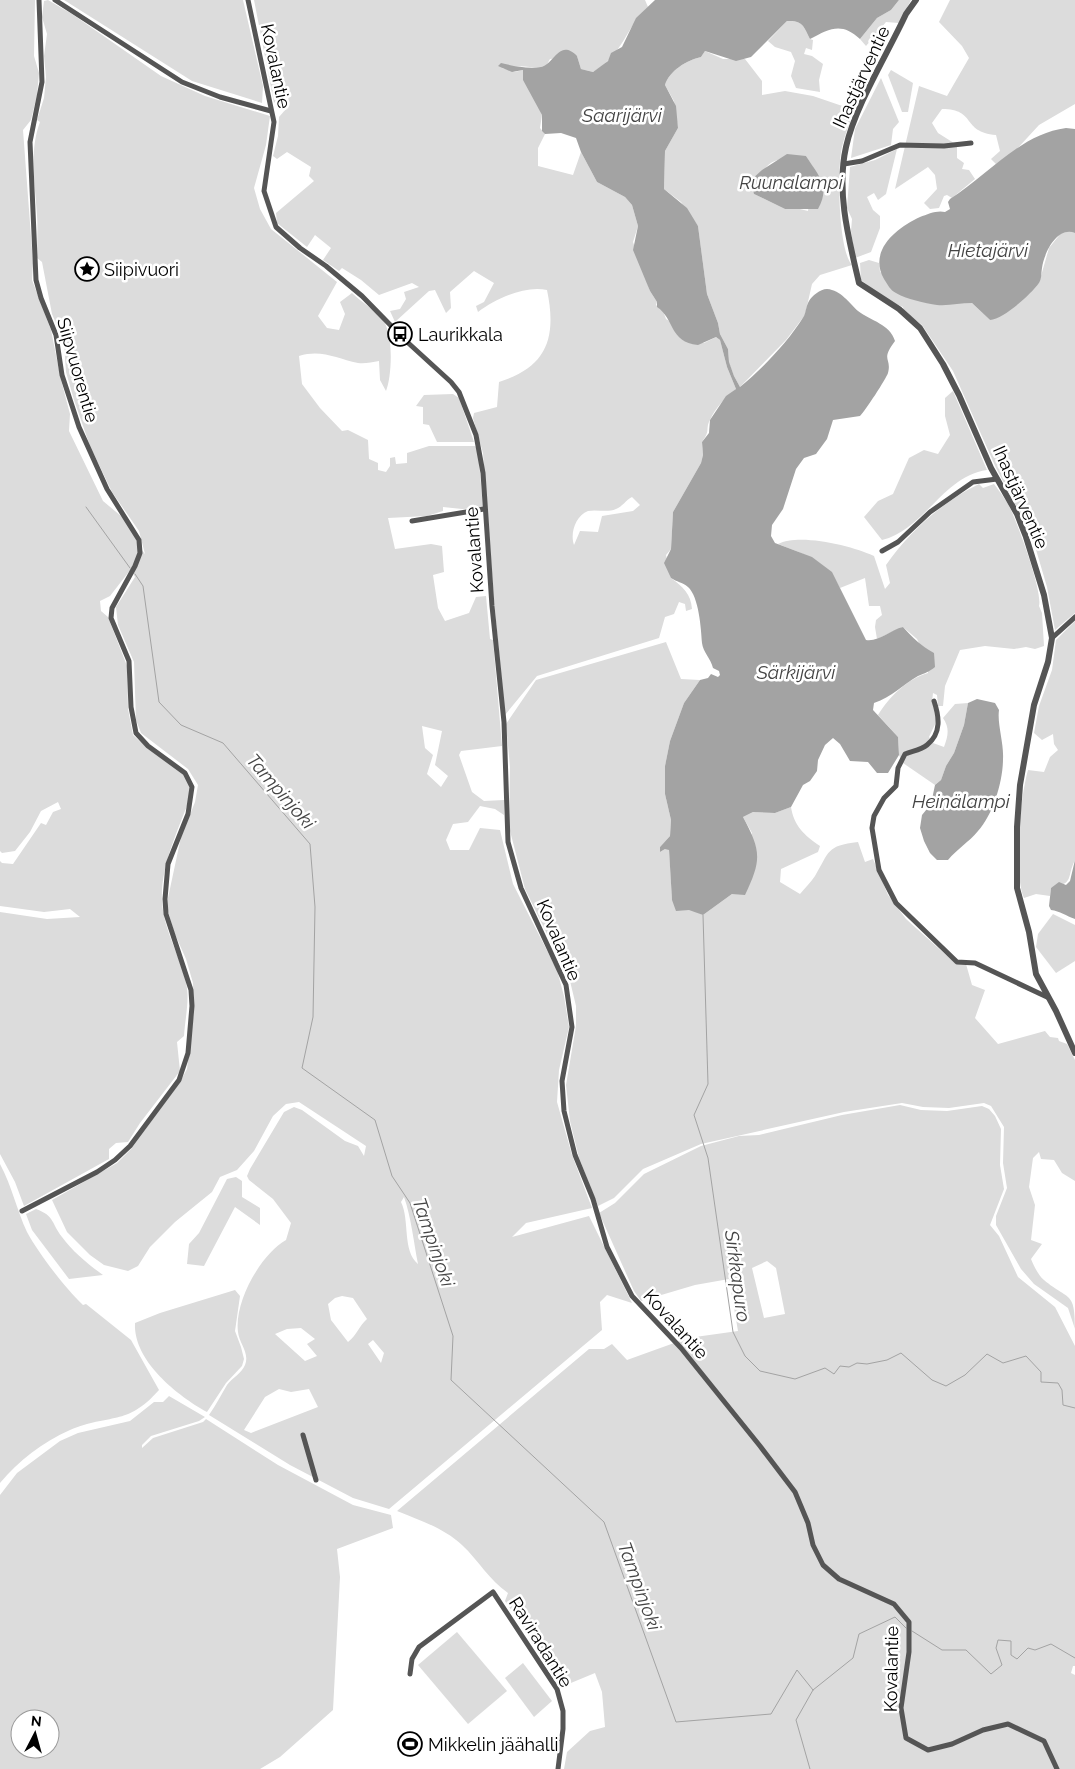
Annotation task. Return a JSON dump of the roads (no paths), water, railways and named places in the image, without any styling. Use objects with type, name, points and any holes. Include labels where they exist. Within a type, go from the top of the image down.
[{"type":"street","name":"Siipvuorentie","points":[[22,1211],[97,1172],[115,1160],[130,1146],[179,1080],[188,1054],[192,1006],[191,990],[166,914],[164,899],[168,864],[188,814],[192,787],[185,773],[148,746],[136,733],[131,707],[129,661],[111,618],[112,608],[140,554],[139,540],[107,489],[79,427],[62,375],[56,334],[40,298],[36,280],[30,142],[42,82],[39,0]]},
{"type":"street","points":[[55,0],[182,82],[220,97],[271,111]]},
{"type":"street","name":"Kovalantie","points":[[248,0],[274,122],[264,191],[276,227],[362,296],[459,392],[480,450],[504,722],[508,842],[521,888],[566,985],[572,1027],[562,1081],[564,1112],[576,1155],[593,1199],[607,1247],[632,1296],[680,1348],[760,1446],[794,1492],[808,1524],[813,1545],[823,1565],[840,1579],[894,1604],[909,1622],[901,1708],[906,1738],[928,1750],[952,1744],[983,1730],[1008,1724],[1044,1741],[1057,1769]]},
{"type":"street","name":"Ihastjärventie","points":[[916,0],[906,14],[855,119],[846,147],[844,202],[847,231],[859,283],[899,309],[920,328],[960,394],[998,479],[1017,514],[1044,595],[1052,638],[1048,662],[1034,705],[1020,784],[1017,827],[1017,888],[1029,932],[1036,974],[1056,1011],[1075,1053]]},
{"type":"street","points":[[844,164],[862,161],[900,146],[922,147],[971,143]]},
{"type":"street","points":[[882,551],[898,542],[930,512],[973,482],[998,479]]},
{"type":"street","points":[[412,521],[484,509]]},
{"type":"street","points":[[1052,638],[1075,617]]},
{"type":"street","points":[[934,700],[939,716],[934,736],[927,746],[905,754],[898,768],[896,786],[884,798],[874,816],[872,828],[880,870],[896,903],[957,962],[975,962],[1047,997]]},
{"type":"street","points":[[303,1435],[316,1480]]},
{"type":"street","name":"Raviradantie","points":[[410,1674],[412,1659],[419,1646],[493,1592],[558,1689],[563,1729],[558,1769]]},
{"type":"water","name":"Särkijärvi","points":[[655,0],[899,0],[891,10],[877,18],[860,39],[847,30],[836,28],[810,39],[800,23],[787,21],[751,57],[736,61],[705,51],[701,57],[690,61],[674,71],[665,85],[676,106],[678,128],[665,151],[664,189],[687,208],[698,226],[707,294],[720,334],[728,349],[729,362],[740,387],[783,345],[804,316],[810,299],[822,290],[832,290],[841,294],[858,311],[885,327],[893,335],[895,341],[887,356],[888,373],[871,402],[860,416],[833,420],[827,439],[816,454],[804,458],[796,469],[783,509],[772,525],[771,536],[775,543],[812,557],[832,572],[866,640],[880,638],[903,627],[925,648],[934,653],[935,667],[912,679],[886,698],[874,703],[873,710],[898,737],[899,755],[888,773],[877,773],[868,762],[850,761],[840,744],[833,738],[825,745],[818,760],[817,771],[810,781],[803,785],[791,807],[775,813],[753,812],[743,817],[753,838],[757,855],[757,863],[751,883],[745,895],[732,894],[703,915],[689,910],[676,911],[672,900],[669,850],[665,849],[660,852],[660,847],[670,836],[671,820],[665,794],[665,766],[670,741],[684,703],[700,680],[708,678],[711,674],[718,677],[720,675],[719,671],[713,668],[705,652],[699,613],[692,592],[686,585],[671,578],[664,563],[671,549],[673,512],[701,463],[703,455],[702,442],[709,433],[710,420],[726,396],[736,389],[727,367],[720,340],[716,337],[698,345],[689,343],[677,335],[663,312],[657,307],[657,302],[650,291],[633,250],[638,226],[632,205],[625,197],[597,182],[581,152],[576,138],[561,133],[545,134],[542,131],[542,115],[523,80],[523,70],[512,72],[498,66],[501,63],[541,67],[550,62],[561,51],[566,50],[571,51],[577,56],[581,69],[593,72],[608,61],[611,53],[622,47],[636,18]]},
{"type":"water","name":"Hietajärvi","points":[[1066,128],[1075,129],[1075,233],[1063,233],[1053,242],[1045,255],[1040,281],[1024,299],[1010,311],[996,319],[990,320],[972,303],[937,305],[905,297],[891,289],[880,269],[879,259],[882,250],[894,234],[920,217],[936,212],[945,212],[950,209],[948,202],[950,199],[1019,147],[1034,138]]},
{"type":"water","name":"Ruunalampi","points":[[787,154],[806,156],[818,175],[823,187],[823,194],[818,209],[785,209],[754,194],[751,180],[762,170]]},
{"type":"water","name":"Heinälampi","points":[[977,699],[995,703],[999,710],[1003,768],[999,787],[993,807],[978,831],[948,860],[937,860],[930,853],[924,841],[920,828],[922,815],[931,804],[935,785],[941,780],[946,766],[954,753],[964,725],[968,703]]},
{"type":"water","points":[[1075,860],[1075,919],[1051,910],[1049,906],[1051,888],[1059,882],[1066,885],[1070,881]]},
{"type":"waterway","name":"Tampinjoki","points":[[86,507],[130,568]]},
{"type":"waterway","name":"Tampinjoki","points":[[135,574],[143,586],[159,702],[181,725],[223,743],[310,844],[315,907],[313,1017],[302,1068],[375,1120],[392,1176],[410,1203],[453,1336],[451,1380],[604,1522],[676,1722],[771,1714],[797,1670],[813,1690]]},
{"type":"waterway","name":"Sirkkapuro","points":[[703,915],[708,1084],[694,1115],[708,1158],[733,1332],[745,1356],[760,1371],[795,1379],[825,1368],[834,1374],[840,1366],[849,1367],[857,1363],[867,1364],[887,1360],[901,1353],[932,1380],[946,1386],[965,1375],[987,1354],[1003,1363],[1026,1356],[1041,1372],[1041,1382],[1058,1383],[1062,1390],[1063,1405],[1075,1408]]},
{"type":"waterway","points":[[810,1769],[796,1720],[813,1690],[853,1658],[859,1634],[895,1617],[906,1628]]},
{"type":"waterway","points":[[912,1631],[942,1650],[966,1650],[991,1674],[1002,1665],[996,1648],[998,1640],[1011,1641],[1011,1655],[1017,1659],[1028,1648],[1035,1650],[1051,1644],[1075,1658]]},
{"type":"place","name":"Siipivuori","points":[[87,269]]},
{"type":"place","name":"Laurikkala","points":[[400,334]]},
{"type":"place","name":"Mikkelin jäähalli","points":[[410,1744]]},
{"type":"water label","name":"Saarijärvi","points":[[622,115]]}]
